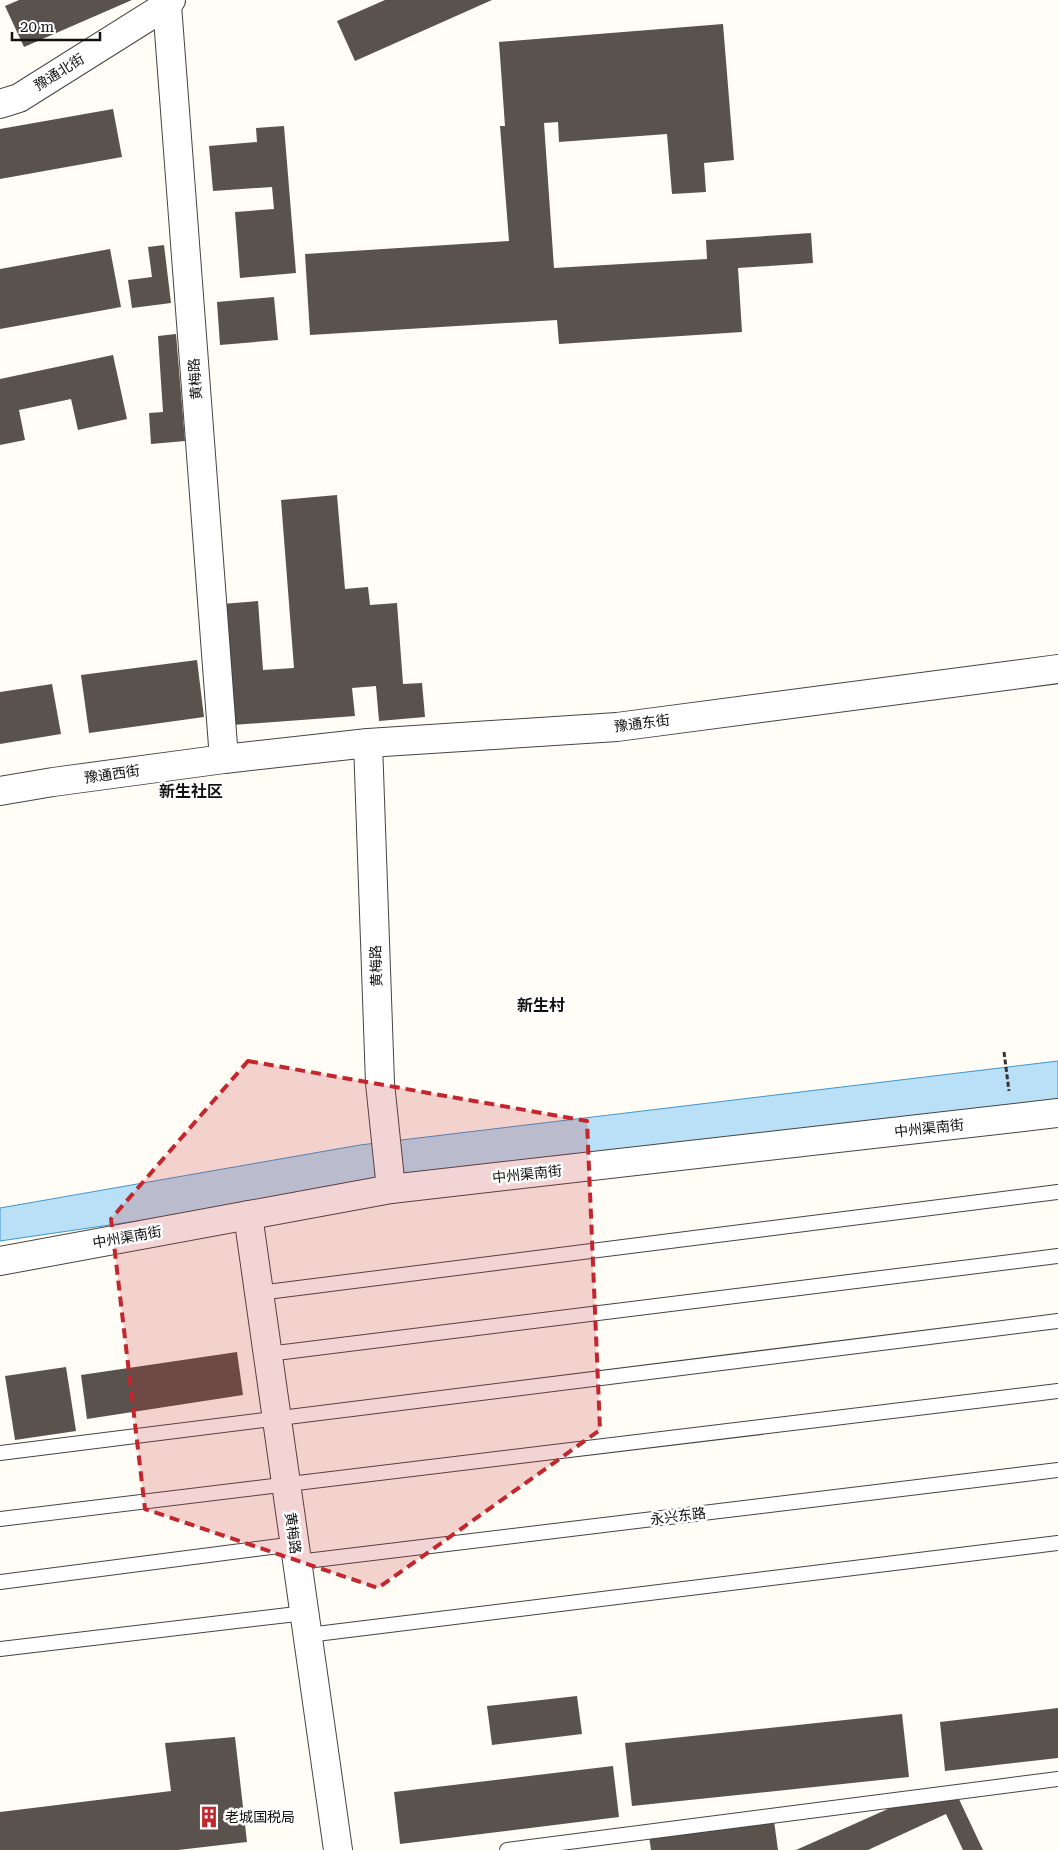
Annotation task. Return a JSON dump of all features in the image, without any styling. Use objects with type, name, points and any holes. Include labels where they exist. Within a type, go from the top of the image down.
[{"type":"street","name":"豫通北街","points":[[0,104],[18,98],[169,2]]},
{"type":"street","name":"黄梅路","points":[[169,2],[224,759]]},
{"type":"street","name":"豫通东街","points":[[224,759],[368,743],[617,727],[1058,668]]},
{"type":"street","name":"黄梅路","points":[[368,743],[380,1083],[391,1189]]},
{"type":"street","name":"豫通西街","points":[[0,791],[224,759]]},
{"type":"street","name":"中州渠南街","points":[[0,1261],[391,1189],[1058,1113]]},
{"type":"street","name":"黄梅路","points":[[248,1215],[338,1850]]},
{"type":"lane","points":[[259,1293],[1058,1192]]},
{"type":"lane","points":[[268,1354],[1058,1256]]},
{"type":"lane","points":[[0,1453],[1058,1321]]},
{"type":"lane","points":[[0,1519],[1058,1391]]},
{"type":"lane","name":"永兴东路","points":[[0,1582],[296,1553],[1058,1470]]},
{"type":"lane","points":[[0,1649],[306,1624],[1058,1543]]},
{"type":"lane","points":[[507,1850],[1058,1779]]},
{"type":"path","points":[[1004,1052],[1012,1118]]},
{"type":"highlighted area","points":[[248,1061],[587,1121],[600,1430],[378,1588],[145,1509],[111,1219]]},
{"type":"water","points":[[1058,1061],[1058,1102],[253,1204],[0,1241],[0,1208],[360,1145]]},
{"type":"building","points":[[19,0],[132,0],[24,47],[5,6]]},
{"type":"building","points":[[385,0],[492,0],[355,61],[337,21]]},
{"type":"building","points":[[723,24],[734,160],[704,163],[706,192],[672,194],[667,134],[559,142],[558,122],[544,123],[554,268],[707,259],[706,240],[811,233],[813,263],[738,268],[742,332],[559,344],[557,320],[310,335],[305,254],[509,241],[500,126],[505,126],[499,42]]},
{"type":"building","points":[[113,109],[122,157],[0,179],[0,129]]},
{"type":"building","points":[[284,126],[296,273],[240,278],[235,212],[274,209],[272,187],[213,191],[209,146],[257,142],[256,128]]},
{"type":"building","points":[[164,245],[171,303],[132,308],[128,280],[152,277],[148,247]]},
{"type":"building","points":[[110,249],[121,307],[0,329],[0,269]]},
{"type":"building","points":[[274,297],[278,340],[220,345],[217,302]]},
{"type":"building","points":[[176,334],[185,441],[151,444],[149,413],[163,412],[158,336]]},
{"type":"building","points":[[113,355],[127,419],[78,430],[71,399],[19,410],[25,440],[0,445],[0,379]]},
{"type":"building","points":[[337,495],[345,589],[368,587],[370,605],[397,603],[403,684],[422,683],[425,717],[379,721],[376,686],[352,688],[355,716],[232,725],[222,604],[258,601],[263,670],[294,668],[281,500]]},
{"type":"building","points":[[197,660],[204,717],[89,733],[81,675]]},
{"type":"building","points":[[52,684],[61,734],[0,744],[0,692]]},
{"type":"building","points":[[237,1352],[243,1395],[87,1419],[81,1375]]},
{"type":"building","points":[[66,1367],[76,1431],[15,1440],[5,1376]]},
{"type":"building","points":[[577,1696],[582,1734],[492,1745],[487,1706]]},
{"type":"building","points":[[1058,1708],[1058,1758],[945,1771],[940,1722]]},
{"type":"building","points":[[902,1714],[909,1777],[632,1806],[625,1743]]},
{"type":"building","points":[[235,1737],[247,1842],[178,1850],[0,1850],[0,1812],[171,1791],[165,1743]]},
{"type":"building","points":[[613,1766],[619,1817],[400,1844],[394,1792]]},
{"type":"building","points":[[957,1795],[983,1850],[963,1850],[946,1814],[868,1850],[796,1850],[890,1808]]},
{"type":"building","points":[[774,1821],[778,1850],[651,1850],[649,1836]]},
{"type":"place","name":"老城国税局","points":[[209,1817]]},
{"type":"district","name":"新生社区","points":[[191,791]]},
{"type":"district","name":"新生村","points":[[541,1005]]}]
